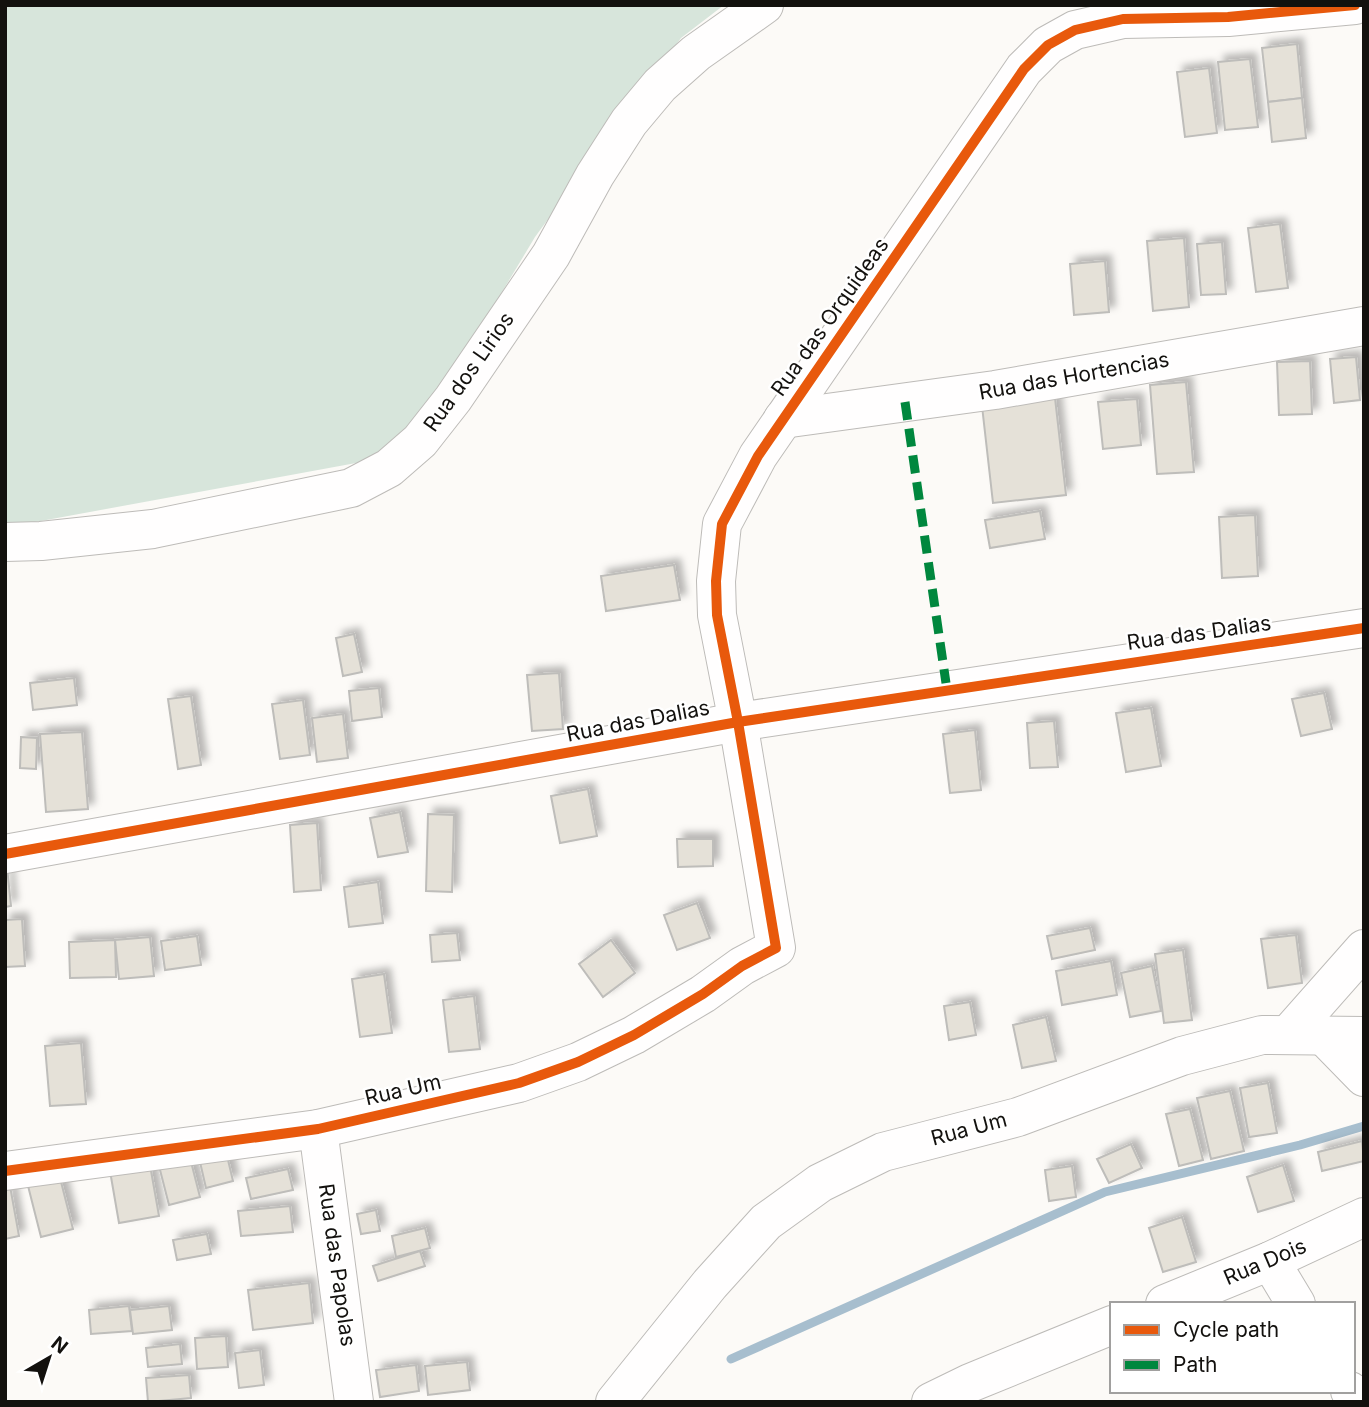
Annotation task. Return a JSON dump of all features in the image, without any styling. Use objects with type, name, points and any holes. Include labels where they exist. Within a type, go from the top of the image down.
[{"type":"street","name":"Rua dos Lirios","points":[[5,542],[41,541],[153,529],[351,488],[389,468],[420,441],[453,399],[551,255],[595,175],[629,122],[660,85],[696,53],[764,5]]},
{"type":"street","name":"Rua das Orquideas","points":[[776,947],[717,615],[716,581],[722,524],[758,456],[1024,69],[1048,45],[1075,30],[1123,19],[1228,17],[1355,5]]},
{"type":"street","name":"Rua das Hortencias","points":[[783,419],[995,390],[1364,326]]},
{"type":"street","name":"Rua das Dalias","points":[[5,854],[738,722],[1364,628]]},
{"type":"street","name":"Rua Um","points":[[5,1171],[318,1129],[520,1083],[578,1062],[635,1035],[776,947]]},
{"type":"street","points":[[1364,949],[1306,1035],[1364,1077]]},
{"type":"street","name":"Rua Um","points":[[615,1402],[710,1284],[766,1222],[820,1183],[883,1152],[1018,1116],[1182,1056],[1262,1035],[1364,1036]]},
{"type":"street","name":"Rua das Papolas","points":[[318,1129],[354,1402]]},
{"type":"street","name":"Rua Dois","points":[[1170,1302],[1270,1261],[1364,1217]]},
{"type":"street","points":[[1270,1261],[1295,1302]]},
{"type":"street","points":[[931,1402],[1110,1326]]},
{"type":"shaded area","points":[[5,5],[724,5],[681,38],[535,237],[405,454],[30,523],[5,524]]},
{"type":"building","points":[[1297,44],[1302,98],[1268,102],[1262,48]]},
{"type":"building","points":[[1250,59],[1258,127],[1225,130],[1218,62]]},
{"type":"building","points":[[1209,68],[1217,133],[1185,137],[1177,72]]},
{"type":"building","points":[[1302,98],[1306,138],[1272,142],[1268,102]]},
{"type":"building","points":[[1280,224],[1288,288],[1256,292],[1248,228]]},
{"type":"building","points":[[1184,238],[1189,307],[1153,311],[1147,241]]},
{"type":"building","points":[[1222,242],[1226,294],[1201,295],[1197,244]]},
{"type":"building","points":[[1105,261],[1109,312],[1074,315],[1070,264]]},
{"type":"building","points":[[1356,357],[1360,400],[1334,403],[1330,359]]},
{"type":"building","points":[[1310,361],[1312,414],[1279,415],[1277,362]]},
{"type":"building","points":[[1186,382],[1194,472],[1157,474],[1150,385]]},
{"type":"building","points":[[1055,398],[1066,495],[993,503],[982,406]]},
{"type":"building","points":[[1137,399],[1141,445],[1103,449],[1098,402]]},
{"type":"building","points":[[1040,511],[1045,539],[990,548],[985,520]]},
{"type":"building","points":[[1255,515],[1258,576],[1222,578],[1219,517]]},
{"type":"building","points":[[674,565],[680,600],[606,611],[601,576]]},
{"type":"building","points":[[354,634],[362,672],[343,676],[336,638]]},
{"type":"building","points":[[559,673],[563,729],[532,731],[527,675]]},
{"type":"building","points":[[74,678],[77,705],[33,710],[30,683]]},
{"type":"building","points":[[379,688],[382,717],[352,721],[349,691]]},
{"type":"building","points":[[1324,693],[1332,729],[1301,736],[1292,699]]},
{"type":"building","points":[[191,696],[201,765],[178,769],[168,699]]},
{"type":"building","points":[[303,700],[310,755],[280,759],[272,704]]},
{"type":"building","points":[[1151,708],[1161,766],[1126,772],[1116,713]]},
{"type":"building","points":[[343,714],[348,758],[317,762],[312,718]]},
{"type":"building","points":[[1054,721],[1058,767],[1030,768],[1027,723]]},
{"type":"building","points":[[975,730],[981,790],[950,793],[943,734]]},
{"type":"building","points":[[82,732],[88,809],[46,812],[40,734]]},
{"type":"building","points":[[21,737],[37,738],[36,769],[20,768]]},
{"type":"building","points":[[588,789],[597,836],[560,843],[551,796]]},
{"type":"building","points":[[400,812],[408,852],[378,857],[370,818]]},
{"type":"building","points":[[428,814],[454,815],[452,892],[426,891]]},
{"type":"building","points":[[317,823],[321,890],[294,892],[290,825]]},
{"type":"building","points":[[677,839],[713,839],[713,866],[678,867]]},
{"type":"building","points":[[5,867],[11,906],[5,907]]},
{"type":"building","points":[[378,882],[383,923],[349,927],[344,887]]},
{"type":"building","points":[[697,903],[710,938],[677,950],[664,915]]},
{"type":"building","points":[[22,919],[25,966],[5,967],[5,920]]},
{"type":"building","points":[[1090,928],[1095,950],[1052,959],[1047,936]]},
{"type":"building","points":[[457,933],[460,960],[432,962],[430,935]]},
{"type":"building","points":[[1296,935],[1302,983],[1268,988],[1261,939]]},
{"type":"building","points":[[197,936],[201,965],[165,970],[161,941]]},
{"type":"building","points":[[150,937],[154,976],[119,979],[115,940]]},
{"type":"building","points":[[115,940],[116,977],[70,978],[69,942]]},
{"type":"building","points":[[611,940],[635,973],[603,997],[579,964]]},
{"type":"building","points":[[1183,950],[1192,1020],[1164,1023],[1155,954]]},
{"type":"building","points":[[1111,961],[1117,995],[1062,1005],[1056,971]]},
{"type":"building","points":[[1152,966],[1161,1011],[1130,1017],[1121,973]]},
{"type":"building","points":[[384,974],[392,1033],[360,1037],[352,979]]},
{"type":"building","points":[[474,996],[480,1049],[449,1052],[443,1000]]},
{"type":"building","points":[[970,1002],[976,1035],[949,1040],[944,1006]]},
{"type":"building","points":[[1046,1017],[1056,1061],[1022,1068],[1013,1025]]},
{"type":"building","points":[[81,1043],[86,1104],[50,1106],[45,1046]]},
{"type":"building","points":[[1268,1083],[1277,1133],[1249,1137],[1240,1088]]},
{"type":"building","points":[[1230,1091],[1244,1151],[1211,1159],[1197,1098]]},
{"type":"building","points":[[1190,1109],[1203,1160],[1179,1166],[1166,1114]]},
{"type":"building","points":[[1362,1141],[1364,1161],[1322,1171],[1318,1152]]},
{"type":"building","points":[[224,1143],[233,1181],[206,1188],[197,1149]]},
{"type":"building","points":[[1131,1144],[1142,1168],[1109,1183],[1097,1159]]},
{"type":"building","points":[[189,1154],[200,1197],[169,1205],[158,1162]]},
{"type":"building","points":[[150,1165],[159,1216],[119,1223],[110,1171]]},
{"type":"building","points":[[1283,1165],[1294,1201],[1258,1212],[1247,1177]]},
{"type":"building","points":[[1072,1166],[1076,1197],[1049,1201],[1045,1170]]},
{"type":"building","points":[[288,1169],[293,1190],[251,1199],[246,1178]]},
{"type":"building","points":[[58,1170],[73,1229],[41,1237],[26,1178]]},
{"type":"building","points":[[5,1186],[10,1186],[19,1236],[5,1239]]},
{"type":"building","points":[[290,1206],[293,1232],[241,1236],[238,1211]]},
{"type":"building","points":[[376,1210],[380,1231],[361,1234],[357,1214]]},
{"type":"building","points":[[1182,1217],[1196,1262],[1163,1272],[1149,1228]]},
{"type":"building","points":[[425,1228],[430,1248],[396,1257],[392,1236]]},
{"type":"building","points":[[207,1234],[211,1254],[177,1260],[173,1240]]},
{"type":"building","points":[[420,1251],[425,1266],[378,1281],[373,1266]]},
{"type":"building","points":[[309,1283],[313,1323],[253,1330],[248,1290]]},
{"type":"building","points":[[129,1306],[132,1331],[91,1334],[89,1310]]},
{"type":"building","points":[[169,1306],[172,1330],[133,1334],[130,1310]]},
{"type":"building","points":[[226,1336],[228,1367],[197,1369],[195,1338]]},
{"type":"building","points":[[180,1344],[182,1364],[148,1367],[146,1348]]},
{"type":"building","points":[[260,1350],[264,1385],[239,1388],[235,1353]]},
{"type":"building","points":[[467,1362],[470,1390],[428,1395],[425,1366]]},
{"type":"building","points":[[416,1365],[419,1391],[380,1397],[376,1370]]},
{"type":"building","points":[[189,1375],[191,1398],[148,1402],[146,1378]]},
{"type":"waterway","points":[[731,1359],[1105,1192],[1300,1145],[1364,1126]]},
{"type":"marked path","points":[[905,402],[947,690]]},
{"type":"cycle path","points":[[5,1171],[318,1129],[519,1083],[578,1062],[634,1035],[703,994],[742,966],[776,948],[717,615],[716,581],[722,524],[758,456],[1024,69],[1048,45],[1075,30],[1123,19],[1228,17],[1355,5]]},
{"type":"cycle path","points":[[5,854],[738,722],[1364,628]]}]
